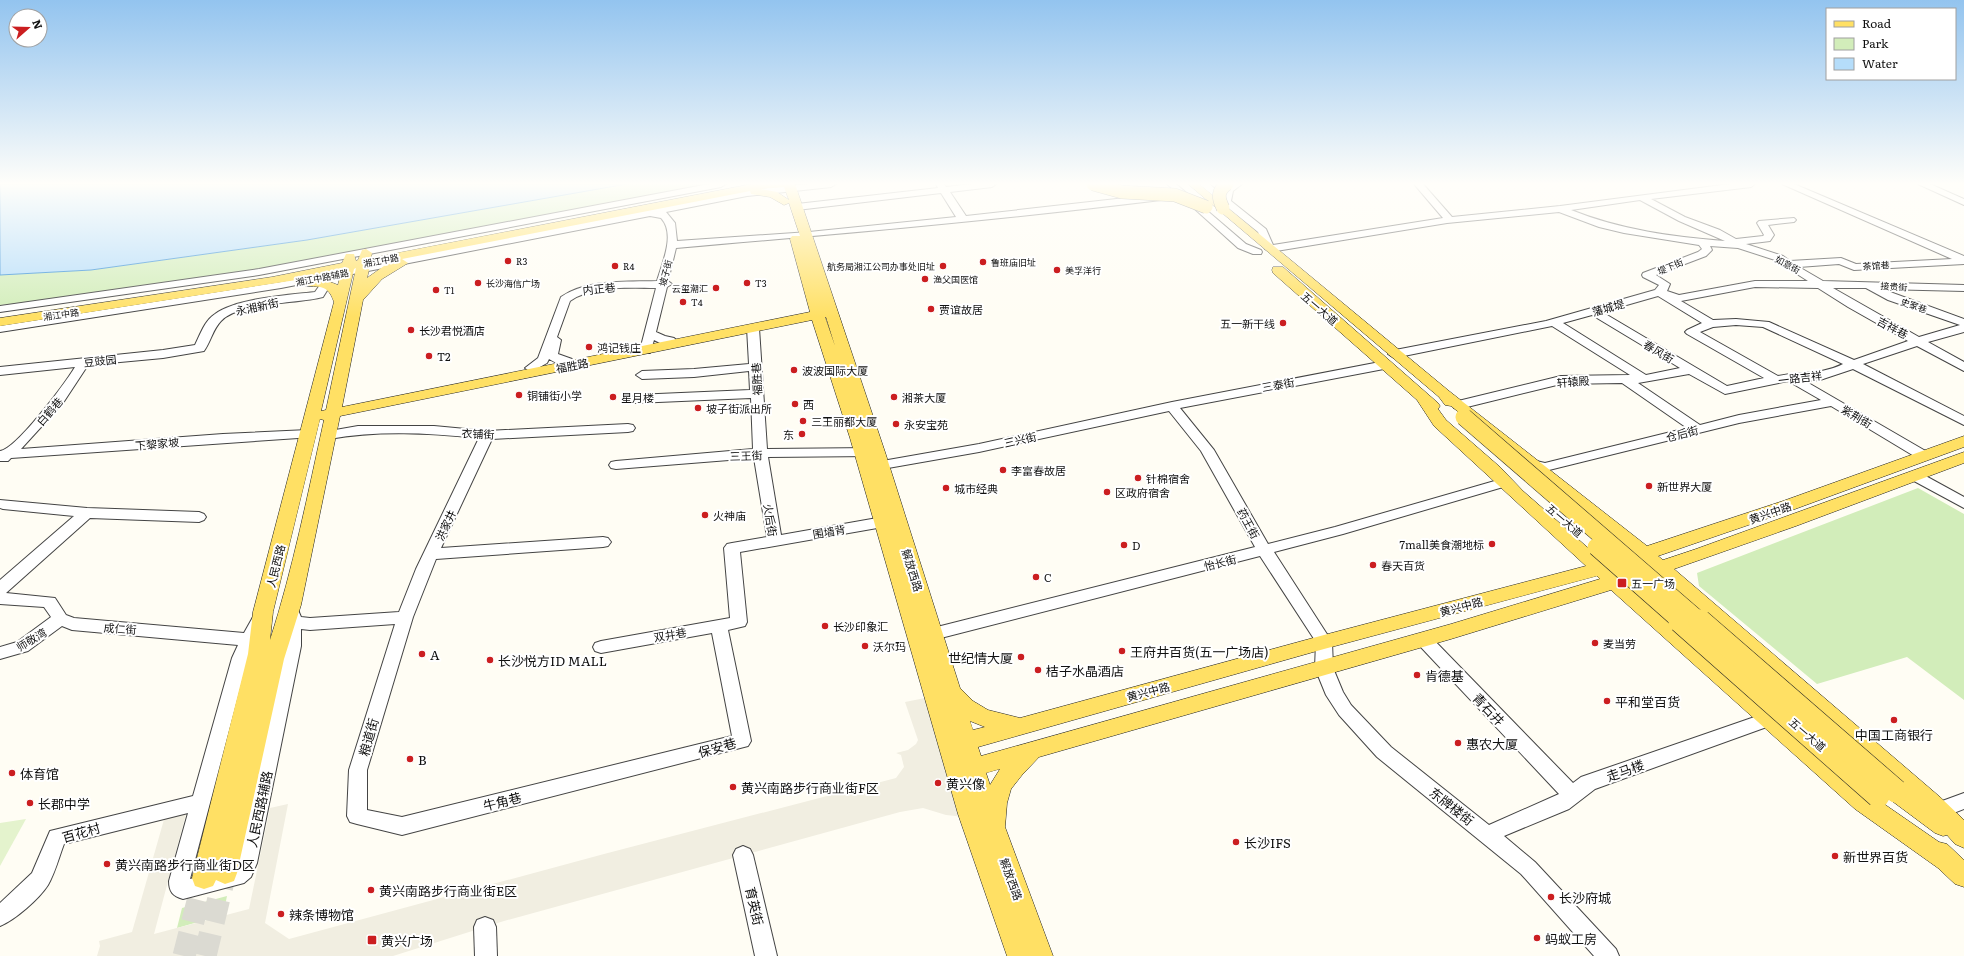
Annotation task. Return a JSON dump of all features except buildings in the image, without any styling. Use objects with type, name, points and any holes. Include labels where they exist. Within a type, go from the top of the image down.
[{"type":"main road","name":"湘江中路","points":[[0,322],[252,284],[357,262],[533,229]]},
{"type":"main road","name":"湘江中路","points":[[0,316],[357,262],[534,229]]},
{"type":"main road","name":"解放西路","points":[[800,229],[821,311],[933,634],[949,690],[957,744]]},
{"type":"main road","name":"五一大道","points":[[1237,229],[1270,249],[1389,360],[1424,400],[1440,423],[1607,575],[1863,802],[1946,860],[1964,876]]},
{"type":"main road","name":"五一大道","points":[[1242,229],[1257,252],[1389,360],[1454,409],[1887,793],[1946,860]]},
{"type":"main road","points":[[281,285],[315,282],[326,284],[338,291],[348,305],[365,289],[376,275],[400,264],[424,257]]},
{"type":"main road","name":"人民西路","points":[[225,873],[274,659],[292,611],[335,403],[348,305],[357,262]]},
{"type":"main road","name":"人民西路","points":[[204,878],[258,654],[263,612],[311,421],[348,305]]},
{"type":"main road","name":"福胜路","points":[[373,402],[648,344],[753,328],[821,311]]},
{"type":"main road","name":"福胜路","points":[[311,421],[335,403],[373,402],[648,344],[798,317]]},
{"type":"main road","points":[[335,403],[340,393],[348,398],[373,402]]},
{"type":"main road","name":"五一大道","points":[[1424,400],[1475,416],[1763,655],[1831,717],[1941,810],[1964,837]]},
{"type":"main road","points":[[329,435],[351,415],[373,402]]},
{"type":"main road","name":"黄兴中路","points":[[1651,561],[1810,498],[1964,441]]},
{"type":"main road","name":"黄兴中路","points":[[965,770],[1143,717],[1324,668],[1423,639],[1607,575],[1913,477],[1964,457]]},
{"type":"main road","name":"解放西路","points":[[872,459],[883,522],[965,770],[995,834],[1040,956]]},
{"type":"main road","name":"黄兴中路","points":[[957,744],[1324,642],[1607,575]]},
{"type":"main road","points":[[949,690],[959,702],[980,717],[1005,724],[1030,724]]},
{"type":"main road","points":[[995,834],[994,809],[1002,783],[1018,762],[1040,748]]},
{"type":"main road","name":"解放西路","points":[[965,770],[970,814],[1020,956]]},
{"type":"main road","name":"五一大道","points":[[1887,793],[1964,841]]},
{"type":"street","name":"湘江中路辅路","points":[[0,329],[281,285],[357,262],[513,229]]},
{"type":"street","name":"湘江中路辅路","points":[[0,309],[241,275],[357,262],[424,257],[568,229]]},
{"type":"street","name":"坡子街","points":[[671,229],[674,245]]},
{"type":"street","name":"坡子街","points":[[648,344],[674,245],[676,229]]},
{"type":"street","points":[[674,245],[862,229]]},
{"type":"street","points":[[1224,229],[1242,246],[1257,252]]},
{"type":"street","points":[[1259,229],[1262,231],[1270,249],[1395,229]]},
{"type":"street","points":[[1619,229],[1703,242],[1738,244],[1766,238],[1769,235],[1765,229]]},
{"type":"street","name":"如意街","points":[[1709,229],[1738,244],[1779,258],[1824,285]]},
{"type":"street","points":[[1890,229],[1964,261]]},
{"type":"street","name":"堤下街","points":[[1659,292],[1664,288],[1665,284],[1647,275],[1702,254],[1707,250],[1703,242]]},
{"type":"street","name":"茶馆巷","points":[[1789,264],[1841,261],[1854,267],[1964,261]]},
{"type":"street","name":"永湘新街","points":[[200,348],[215,320],[224,313],[252,306],[319,295],[326,284]]},
{"type":"street","points":[[1659,292],[1678,298],[1754,284],[1824,285]]},
{"type":"street","name":"内正巷","points":[[568,362],[556,359],[551,352],[572,296],[586,290],[664,285]]},
{"type":"street","name":"接贵街","points":[[1824,285],[1865,285],[1950,289],[1964,288]]},
{"type":"street","name":"吉祥巷","points":[[1824,285],[1852,305],[1964,367]]},
{"type":"street","name":"史家巷","points":[[1865,285],[1892,298],[1964,323]]},
{"type":"street","name":"内正巷","points":[[531,368],[543,360],[565,298],[568,295],[586,288],[650,286]]},
{"type":"street","points":[[1659,292],[1711,324]]},
{"type":"street","name":"藩城堤","points":[[1389,360],[1553,322],[1659,292]]},
{"type":"street","name":"春风街","points":[[1593,311],[1689,370],[1725,390]]},
{"type":"street","points":[[1553,322],[1644,379]]},
{"type":"street","points":[[1776,380],[1691,332],[1711,324],[1736,322],[1765,324],[1853,364],[1964,421]]},
{"type":"street","name":"福胜巷","points":[[753,328],[760,453]]},
{"type":"street","name":"一路吉祥","points":[[1725,390],[1790,377],[1816,377],[1841,370],[1853,364],[1918,341],[1964,328]]},
{"type":"street","name":"豆豉园","points":[[0,371],[41,368],[85,361],[163,354],[200,348]]},
{"type":"street","name":"三泰街","points":[[1172,406],[1389,360]]},
{"type":"street","name":"白鹤巷","points":[[2,457],[37,424],[75,380],[85,361]]},
{"type":"street","points":[[642,375],[694,374],[755,367]]},
{"type":"street","name":"轩辕殿","points":[[1454,409],[1561,380],[1644,379],[1689,370]]},
{"type":"street","name":"紫荆街","points":[[1790,377],[1924,456]]},
{"type":"street","points":[[1624,379],[1697,429]]},
{"type":"street","points":[[635,399],[756,394]]},
{"type":"street","name":"仓后街","points":[[1532,464],[1545,467],[1697,429],[1833,402]]},
{"type":"street","name":"三兴街","points":[[872,459],[992,445],[1172,406]]},
{"type":"street","name":"药王街","points":[[1172,406],[1207,450],[1264,550],[1324,642]]},
{"type":"street","name":"下黎家坡","points":[[2,457],[223,438],[311,421]]},
{"type":"street","name":"衣铺街","points":[[329,435],[358,430],[434,430],[487,435],[628,428]]},
{"type":"street","name":"洪家井","points":[[405,617],[432,554],[487,435]]},
{"type":"street","name":"三王街","points":[[616,465],[760,453],[872,459]]},
{"type":"street","name":"火后街","points":[[739,622],[732,548],[775,541],[760,453]]},
{"type":"street","points":[[1913,477],[1917,477],[1964,503]]},
{"type":"street","name":"怡长街","points":[[933,634],[1338,531],[1505,482]]},
{"type":"street","points":[[3,504],[87,513],[199,517]]},
{"type":"street","points":[[0,588],[87,513]]},
{"type":"street","name":"围墙背","points":[[775,541],[883,522]]},
{"type":"street","points":[[432,554],[603,542]]},
{"type":"street","points":[[0,598],[49,602],[60,619]]},
{"type":"street","points":[[292,611],[296,622],[310,624],[405,617]]},
{"type":"street","name":"人民西路辅路","points":[[263,612],[240,658],[179,881],[179,887],[183,890],[237,876],[244,871],[247,863],[293,646],[292,611]]},
{"type":"street","name":"粮道街","points":[[402,826],[357,816],[358,770],[405,617]]},
{"type":"street","name":"成仁街","points":[[60,619],[72,624],[249,640]]},
{"type":"street","name":"师敬湾","points":[[0,653],[22,647],[60,619]]},
{"type":"street","name":"双井巷","points":[[601,647],[739,622]]},
{"type":"street","name":"保安巷","points":[[602,777],[742,741],[719,626]]},
{"type":"street","name":"青石井","points":[[1423,639],[1572,795]]},
{"type":"street","name":"东牌楼街","points":[[1324,642],[1324,668],[1334,695],[1370,738],[1408,772],[1488,834],[1528,868],[1608,956]]},
{"type":"street","name":"走马楼","points":[[1488,834],[1562,803],[1588,783],[1769,719]]},
{"type":"street","name":"牛角巷","points":[[402,826],[602,777]]},
{"type":"street","points":[[1941,810],[1964,801]]},
{"type":"street","name":"百花村","points":[[0,916],[21,899],[40,879],[57,837],[200,802]]},
{"type":"street","name":"育英街","points":[[743,855],[766,956]]},
{"type":"street","points":[[485,927],[486,956]]},
{"type":"green space","points":[[372,229],[473,229],[265,268],[37,302],[0,305],[0,275],[91,270],[307,240]]},
{"type":"green space","name":"五一广场","points":[[1918,488],[1964,514],[1964,700],[1907,657],[1817,684],[1699,586],[1697,573]]},
{"type":"green space","points":[[26,819],[0,866],[0,823]]},
{"type":"green space","points":[[227,896],[223,915],[177,928],[182,908]]},
{"type":"shaded area","points":[[930,697],[965,817],[946,815],[923,808],[900,812],[504,921],[393,956],[97,956],[100,946],[99,941],[132,932],[165,816],[187,810],[154,934],[249,909],[270,808],[288,804],[265,923],[289,939],[604,854],[896,778],[904,767],[901,755],[896,753],[908,750],[916,744],[918,740],[905,702]]},
{"type":"water","points":[[0,229],[372,229],[307,240],[91,270],[0,275]]},
{"type":"tunnel","points":[[205,956],[225,873]]},
{"type":"tunnel","points":[[184,956],[204,878]]},
{"type":"place","name":"R3","points":[[508,261]]},
{"type":"place","name":"鲁班庙旧址","points":[[983,262]]},
{"type":"place","name":"R4","points":[[615,266]]},
{"type":"place","name":"航务局湘江公司办事处旧址","points":[[943,266]]},
{"type":"place","name":"美孚洋行","points":[[1057,270]]},
{"type":"place","name":"渔父国医馆","points":[[925,279]]},
{"type":"place","name":"长沙海信广场","points":[[478,283]]},
{"type":"place","name":"T3","points":[[747,283]]},
{"type":"place","name":"云玺潮汇","points":[[716,288]]},
{"type":"place","name":"T1","points":[[436,290]]},
{"type":"place","name":"T4","points":[[683,302]]},
{"type":"place","name":"贾谊故居","points":[[931,309]]},
{"type":"place","name":"五一新干线","points":[[1283,323]]},
{"type":"place","name":"长沙君悦酒店","points":[[411,330]]},
{"type":"place","name":"鸿记钱庄","points":[[589,347]]},
{"type":"place","name":"T2","points":[[429,356]]},
{"type":"place","name":"波波国际大厦","points":[[794,370]]},
{"type":"place","name":"铜铺街小学","points":[[519,395]]},
{"type":"place","name":"星月楼","points":[[613,397]]},
{"type":"place","name":"湘茶大厦","points":[[894,397]]},
{"type":"place","name":"西","points":[[795,404]]},
{"type":"place","name":"坡子街派出所","points":[[698,408]]},
{"type":"place","name":"三王丽都大厦","points":[[803,421]]},
{"type":"place","name":"永安宝苑","points":[[896,424]]},
{"type":"place","name":"东","points":[[802,434]]},
{"type":"place","name":"李富春故居","points":[[1003,470]]},
{"type":"place","name":"针棉宿舍","points":[[1138,478]]},
{"type":"place","name":"新世界大厦","points":[[1649,486]]},
{"type":"place","name":"城市经典","points":[[946,488]]},
{"type":"place","name":"区政府宿舍","points":[[1107,492]]},
{"type":"place","name":"火神庙","points":[[705,515]]},
{"type":"place","name":"7mall美食潮地标","points":[[1492,544]]},
{"type":"place","name":"D","points":[[1124,545]]},
{"type":"place","name":"春天百货","points":[[1373,565]]},
{"type":"place","name":"C","points":[[1036,577]]},
{"type":"place","name":"五一广场","points":[[1622,583]]},
{"type":"place","name":"长沙印象汇","points":[[825,626]]},
{"type":"place","name":"麦当劳","points":[[1595,643]]},
{"type":"place","name":"沃尔玛","points":[[865,646]]},
{"type":"place","name":"王府井百货(五一广场店)","points":[[1122,651]]},
{"type":"place","name":"A","points":[[422,654]]},
{"type":"place","name":"世纪情大厦","points":[[1021,657]]},
{"type":"place","name":"长沙悦方ID MALL","points":[[490,660]]},
{"type":"place","name":"桔子水晶酒店","points":[[1038,670]]},
{"type":"place","name":"肯德基","points":[[1417,675]]},
{"type":"place","name":"平和堂百货","points":[[1607,701]]},
{"type":"place","name":"中国工商银行","points":[[1894,720]]},
{"type":"place","name":"惠农大厦","points":[[1458,743]]},
{"type":"place","name":"B","points":[[410,759]]},
{"type":"place","name":"体育馆","points":[[12,773]]},
{"type":"place","name":"黄兴像","points":[[938,783]]},
{"type":"place","name":"黄兴南路步行商业街F区","points":[[733,787]]},
{"type":"place","name":"长郡中学","points":[[30,803]]},
{"type":"place","name":"长沙IFS","points":[[1236,842]]},
{"type":"place","name":"新世界百货","points":[[1835,856]]},
{"type":"place","name":"黄兴南路步行商业街D区","points":[[107,864]]},
{"type":"place","name":"黄兴南路步行商业街E区","points":[[371,890]]},
{"type":"place","name":"长沙府城","points":[[1551,897]]},
{"type":"place","name":"辣条博物馆","points":[[281,914]]},
{"type":"place","name":"蚂蚁工房","points":[[1537,938]]},
{"type":"place","name":"黄兴广场","points":[[372,940]]}]
